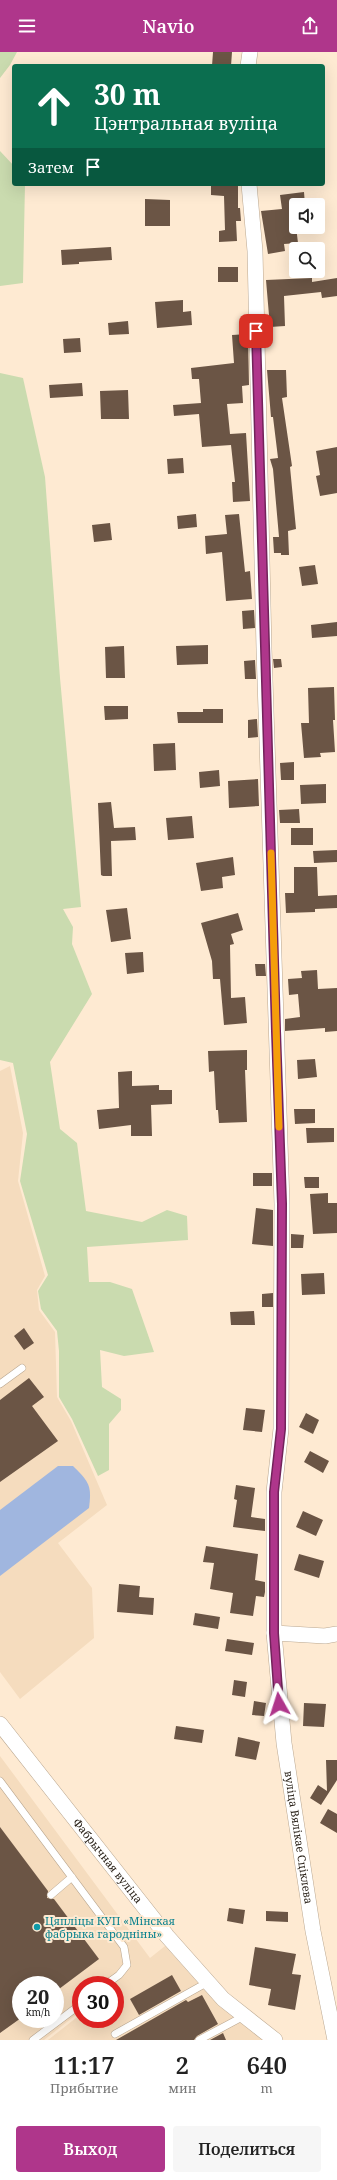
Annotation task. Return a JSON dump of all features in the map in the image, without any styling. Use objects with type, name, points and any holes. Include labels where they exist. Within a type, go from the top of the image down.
[{"type":"street","points":[[248,64],[250,52]]},
{"type":"street","name":"вуліца Вялікае Сціклева","points":[[249,186],[255,252],[264,648],[282,1204],[281,1429],[274,1492],[274,1633],[284,1743],[313,1931],[335,2040]]},
{"type":"street","points":[[274,1633],[325,1636],[337,1634]]},
{"type":"street","name":"Фабрычная вуліца","points":[[0,1724],[162,1931],[223,1999],[275,2040]]},
{"type":"lane","points":[[0,1384],[22,1368]]},
{"type":"lane","points":[[0,1781],[124,1947],[127,1964],[118,1976]]},
{"type":"lane","points":[[51,1895],[72,1878]]},
{"type":"lane","points":[[114,2034],[208,1982]]},
{"type":"lane","points":[[33,2040],[72,2011]]},
{"type":"lane","points":[[199,2040],[244,2016]]},
{"type":"shaded area","points":[[10,1066],[23,1133],[18,1181],[45,1276],[37,1290],[39,1310],[55,1332],[57,1397],[71,1421],[107,1505],[58,1543],[92,1588],[94,1638],[20,1699],[0,1672],[0,1071]]},
{"type":"shaded area","points":[[0,1756],[150,1958],[165,1946],[200,1985],[263,2040],[48,2040],[72,2021],[72,2028],[124,2028],[124,1976],[72,1976],[72,2018],[64,2024],[64,1976],[12,1976],[12,2028],[59,2028],[44,2040],[0,2040]]},
{"type":"green space","points":[[0,52],[17,52],[10,65],[0,78]]},
{"type":"green space","points":[[0,151],[12,164],[12,186],[25,186],[23,283],[0,286]]},
{"type":"green space","points":[[0,373],[23,378],[45,477],[60,678],[81,907],[63,909],[73,927],[72,944],[92,994],[50,1062],[60,1129],[77,1143],[86,1211],[142,1222],[167,1210],[187,1216],[188,1240],[87,1247],[89,1282],[110,1282],[132,1289],[154,1352],[124,1356],[100,1350],[102,1387],[121,1399],[121,1410],[109,1424],[109,1470],[98,1476],[72,1419],[59,1397],[59,1351],[57,1331],[41,1309],[38,1291],[48,1275],[20,1181],[27,1134],[13,1063],[0,1060]]},
{"type":"water","points":[[58,1466],[73,1466],[86,1480],[90,1494],[89,1508],[0,1576],[0,1510]]},
{"type":"building","points":[[213,52],[232,52],[231,64],[212,64]]},
{"type":"building","points":[[211,186],[238,186],[238,208],[240,208],[241,221],[236,221],[237,241],[219,242],[219,231],[225,230],[224,196],[211,195]]},
{"type":"building","points":[[304,192],[304,198],[289,198],[289,234],[297,234],[298,242],[289,242],[289,244],[284,244],[285,251],[268,254],[261,211],[282,209],[280,195]]},
{"type":"building","points":[[145,199],[170,200],[170,226],[145,226]]},
{"type":"building","points":[[111,247],[112,260],[79,262],[79,264],[62,265],[61,250]]},
{"type":"building","points":[[218,267],[238,267],[238,282],[218,282]]},
{"type":"building","points":[[312,278],[312,282],[337,278],[337,296],[322,298],[321,292],[284,296],[285,326],[270,327],[266,280]]},
{"type":"building","points":[[183,300],[183,312],[191,311],[192,325],[157,328],[155,302]]},
{"type":"building","points":[[128,321],[129,334],[109,335],[108,323]]},
{"type":"building","points":[[248,334],[249,385],[242,386],[243,403],[227,404],[230,434],[246,433],[250,501],[233,502],[232,482],[235,482],[231,445],[202,447],[199,414],[174,416],[173,405],[201,403],[199,379],[192,379],[191,368],[234,363],[232,335]]},
{"type":"building","points":[[80,338],[81,352],[64,353],[63,339]]},
{"type":"building","points":[[267,370],[286,370],[287,397],[282,398],[292,466],[290,467],[296,529],[288,531],[289,555],[274,553],[273,537],[279,537],[273,469],[270,459],[278,458],[273,417],[271,417]]},
{"type":"building","points":[[82,383],[83,396],[50,398],[49,385]]},
{"type":"building","points":[[128,390],[129,419],[101,419],[100,391]]},
{"type":"building","points":[[337,447],[337,493],[320,496],[316,476],[320,475],[316,451]]},
{"type":"building","points":[[183,458],[184,473],[168,474],[167,459]]},
{"type":"building","points":[[196,514],[197,527],[178,529],[177,516]]},
{"type":"building","points":[[239,514],[245,572],[250,571],[252,599],[226,601],[222,552],[206,554],[205,536],[227,534],[225,515]]},
{"type":"building","points":[[110,523],[112,540],[94,542],[92,525]]},
{"type":"building","points":[[315,565],[318,584],[302,586],[299,567]]},
{"type":"building","points":[[254,610],[255,628],[243,629],[242,611]]},
{"type":"building","points":[[337,622],[337,636],[312,638],[311,625]]},
{"type":"building","points":[[208,645],[208,664],[177,665],[176,646]]},
{"type":"building","points":[[124,646],[125,678],[106,678],[105,647]]},
{"type":"building","points":[[273,659],[281,659],[282,667],[274,668]]},
{"type":"building","points":[[255,660],[256,679],[245,679],[244,661]]},
{"type":"building","points":[[334,687],[335,720],[333,720],[335,752],[320,753],[321,757],[304,758],[301,723],[309,723],[308,688]]},
{"type":"building","points":[[104,706],[128,706],[128,719],[105,720]]},
{"type":"building","points":[[203,709],[223,709],[223,723],[178,723],[177,712],[203,712]]},
{"type":"building","points":[[257,719],[258,737],[248,738],[248,720]]},
{"type":"building","points":[[175,743],[176,770],[154,771],[153,744]]},
{"type":"building","points":[[294,762],[294,780],[281,780],[280,763]]},
{"type":"building","points":[[219,770],[220,786],[200,788],[199,772]]},
{"type":"building","points":[[258,779],[259,806],[229,808],[228,781]]},
{"type":"building","points":[[326,784],[326,803],[301,804],[300,785]]},
{"type":"building","points":[[111,802],[114,828],[135,827],[136,840],[111,841],[112,876],[103,876],[101,875],[98,803]]},
{"type":"building","points":[[299,809],[300,823],[280,823],[279,810]]},
{"type":"building","points":[[192,816],[194,838],[168,840],[166,818]]},
{"type":"building","points":[[291,828],[313,828],[313,845],[291,845]]},
{"type":"building","points":[[337,850],[337,862],[314,863],[313,851]]},
{"type":"building","points":[[233,857],[235,875],[222,877],[223,888],[201,891],[196,863]]},
{"type":"building","points":[[294,867],[317,867],[318,896],[337,895],[337,908],[315,909],[315,912],[286,913],[285,893],[294,893]]},
{"type":"building","points":[[127,908],[131,939],[111,942],[106,910]]},
{"type":"building","points":[[238,913],[243,930],[231,934],[234,944],[230,945],[231,998],[245,997],[247,1023],[224,1025],[220,979],[213,979],[212,961],[201,923]]},
{"type":"building","points":[[143,952],[144,972],[127,974],[125,953]]},
{"type":"building","points":[[255,964],[265,964],[266,976],[256,976]]},
{"type":"building","points":[[317,970],[318,989],[337,988],[337,1031],[325,1032],[325,1028],[285,1031],[285,1019],[300,1017],[298,994],[289,995],[288,979],[302,978],[301,971]]},
{"type":"building","points":[[247,1050],[247,1070],[245,1070],[247,1122],[219,1123],[218,1110],[216,1110],[214,1071],[209,1072],[208,1051]]},
{"type":"building","points":[[315,1059],[317,1077],[298,1079],[297,1060]]},
{"type":"building","points":[[132,1071],[132,1086],[159,1085],[159,1090],[172,1090],[172,1104],[151,1105],[152,1136],[131,1136],[131,1125],[99,1129],[97,1110],[119,1108],[118,1072]]},
{"type":"building","points":[[294,1109],[315,1109],[315,1123],[295,1124]]},
{"type":"building","points":[[306,1128],[334,1128],[334,1142],[307,1143]]},
{"type":"building","points":[[253,1173],[272,1173],[272,1186],[253,1186]]},
{"type":"building","points":[[304,1177],[319,1177],[319,1188],[305,1188]]},
{"type":"building","points":[[328,1193],[328,1203],[337,1203],[337,1233],[313,1234],[310,1194]]},
{"type":"building","points":[[256,1208],[273,1210],[273,1246],[252,1244]]},
{"type":"building","points":[[291,1234],[304,1235],[303,1248],[291,1248]]},
{"type":"building","points":[[324,1273],[325,1294],[302,1295],[301,1274]]},
{"type":"building","points":[[273,1293],[273,1307],[262,1307],[262,1294]]},
{"type":"building","points":[[254,1311],[255,1325],[231,1325],[230,1312]]},
{"type":"building","points":[[24,1328],[34,1343],[24,1350],[14,1336]]},
{"type":"building","points":[[29,1378],[44,1397],[32,1406],[58,1441],[0,1482],[0,1400]]},
{"type":"building","points":[[246,1408],[265,1410],[262,1432],[243,1430]]},
{"type":"building","points":[[306,1413],[319,1420],[313,1434],[299,1427]]},
{"type":"building","points":[[310,1451],[329,1461],[323,1473],[304,1462]]},
{"type":"building","points":[[236,1485],[255,1488],[251,1517],[265,1519],[265,1531],[233,1527],[237,1500],[234,1499]]},
{"type":"building","points":[[303,1511],[323,1520],[316,1536],[296,1527]]},
{"type":"building","points":[[206,1546],[258,1554],[255,1580],[265,1582],[265,1592],[264,1597],[256,1596],[253,1616],[230,1613],[233,1593],[210,1589],[214,1563],[203,1562]]},
{"type":"building","points":[[299,1554],[324,1561],[319,1578],[294,1570]]},
{"type":"building","points":[[119,1584],[140,1586],[139,1597],[154,1598],[153,1615],[117,1612]]},
{"type":"building","points":[[195,1613],[220,1617],[218,1629],[193,1625]]},
{"type":"building","points":[[227,1639],[254,1643],[252,1655],[225,1651]]},
{"type":"building","points":[[234,1680],[247,1682],[245,1697],[232,1695]]},
{"type":"building","points":[[254,1701],[266,1703],[264,1716],[252,1715]]},
{"type":"building","points":[[304,1703],[326,1704],[324,1727],[303,1726]]},
{"type":"building","points":[[176,1726],[204,1730],[202,1743],[174,1739]]},
{"type":"building","points":[[238,1737],[260,1742],[256,1760],[235,1756]]},
{"type":"building","points":[[326,1760],[337,1760],[337,1780],[321,1805],[310,1798],[318,1785],[327,1791]]},
{"type":"building","points":[[328,1809],[337,1814],[337,1833],[320,1823]]},
{"type":"building","name":"Цяпліцы КУП «Мінская фабрыка гародніны»","points":[[0,1827],[48,1891],[47,1898],[54,1899],[99,1959],[76,1976],[72,1976],[72,1979],[64,1985],[64,1976],[12,1976],[12,2024],[0,2033]]},
{"type":"building","points":[[229,1908],[245,1910],[243,1924],[227,1921]]},
{"type":"building","points":[[266,1911],[288,1912],[288,1922],[266,1921]]},
{"type":"building","points":[[255,1947],[296,1954],[292,1974],[301,1975],[295,2010],[268,2005],[271,1989],[249,1985]]},
{"type":"building","points":[[172,1975],[181,1991],[139,2015],[130,1999]]},
{"type":"building","points":[[202,1995],[218,2024],[197,2036],[194,2040],[116,2040],[186,2000],[188,2002]]},
{"type":"building","points":[[223,2033],[226,2040],[210,2040]]},
{"type":"slow traffic","points":[[271,853],[279,1127]]},
{"type":"place","name":"Цяпліцы КУП «Мінская фабрыка гародніны»","points":[[37,1927]]},
{"type":"route","points":[[256,331],[264,648],[282,1204],[281,1429],[274,1492],[274,1633],[279,1704]]}]
